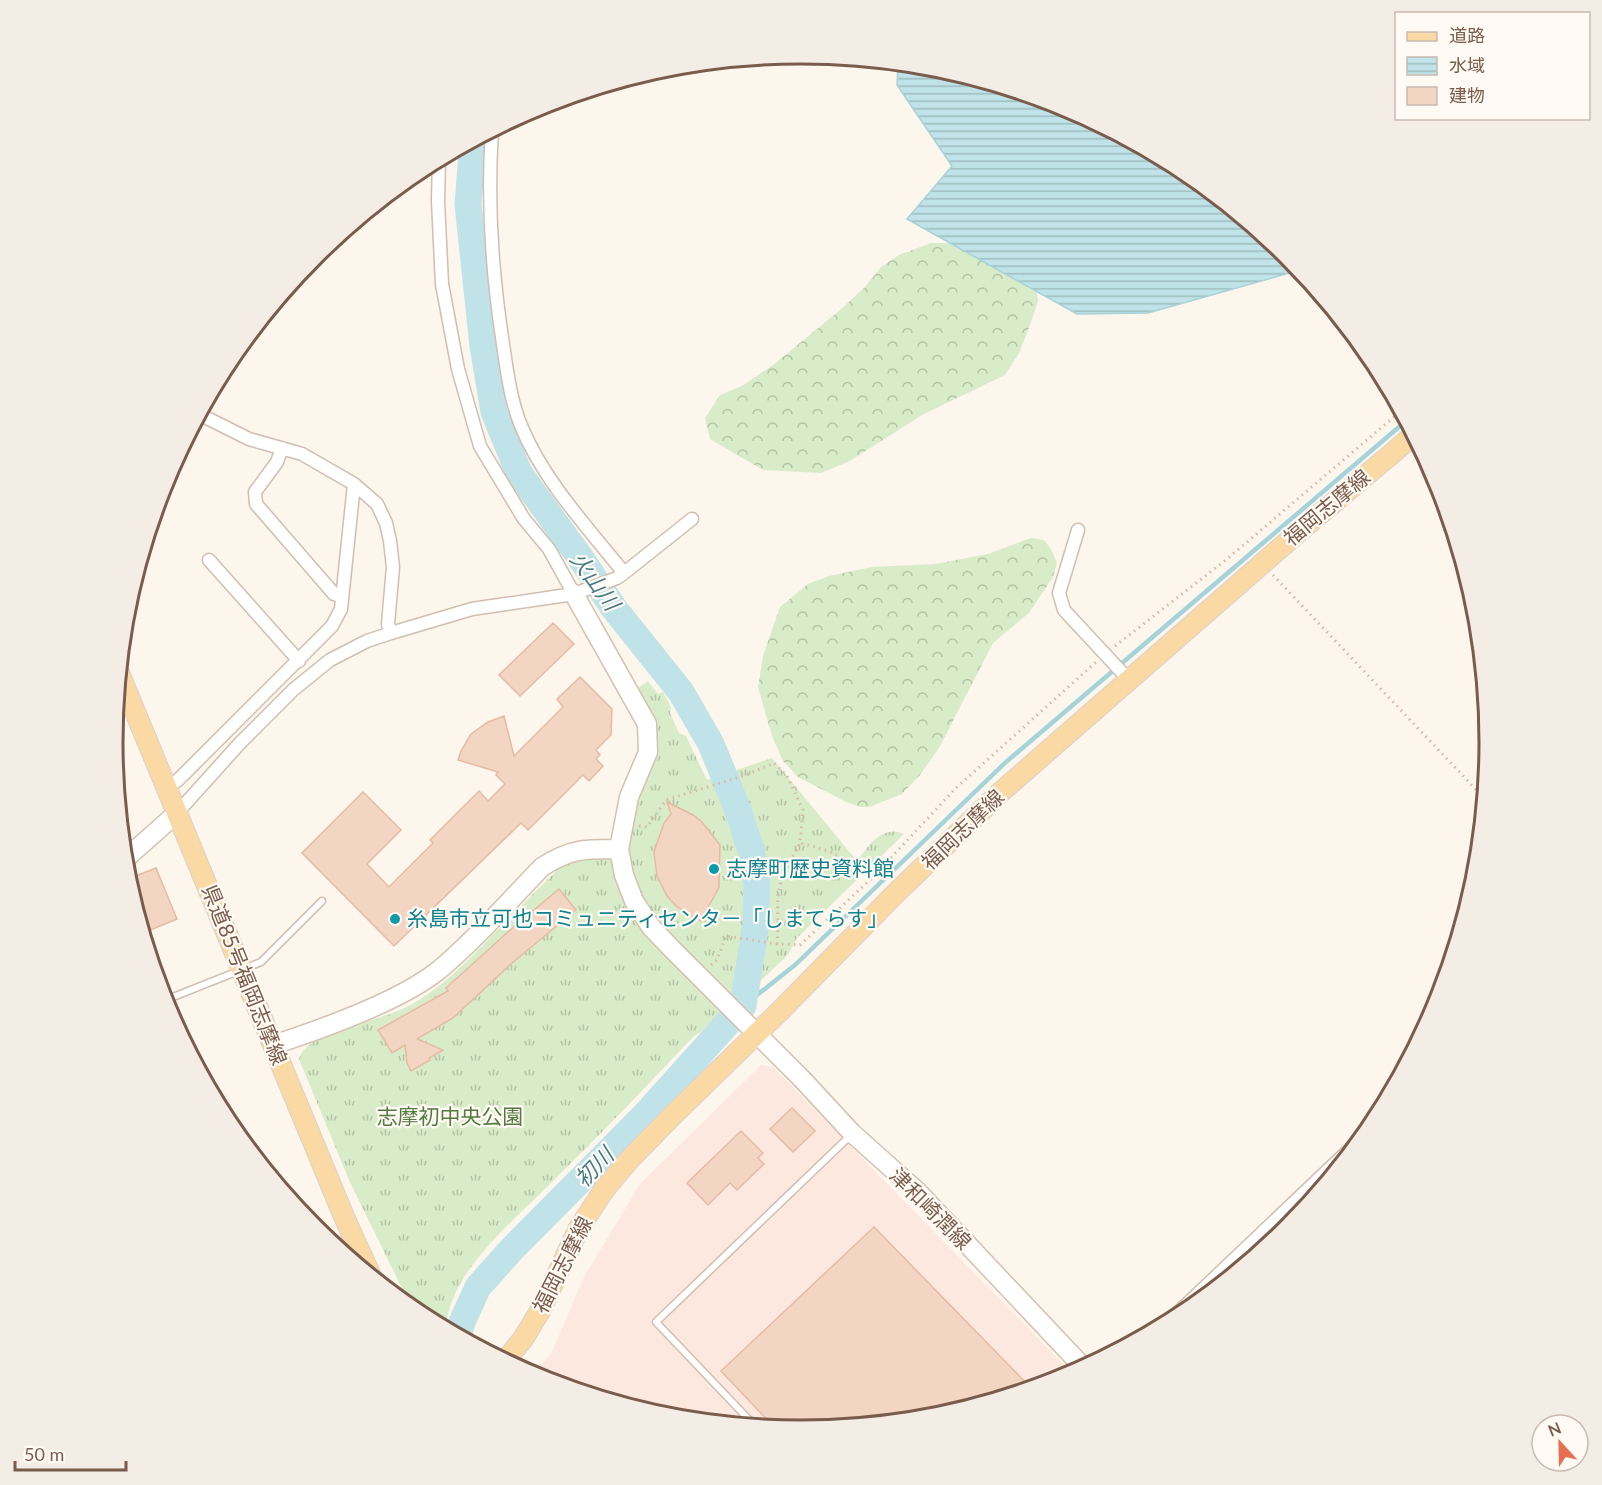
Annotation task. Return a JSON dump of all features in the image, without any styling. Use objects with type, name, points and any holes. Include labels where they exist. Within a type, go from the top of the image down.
[{"type":"main road","name":"福岡志摩線","points":[[510,1355],[540,1311],[579,1228],[604,1190],[629,1160],[896,893],[1126,677],[1408,440]]},
{"type":"main road","name":"県道85号福岡志摩線","points":[[125,688],[363,1260]]},
{"type":"street","points":[[492,139],[489,204],[495,292],[509,381],[521,428],[543,469],[621,576]]},
{"type":"street","points":[[273,1045],[376,1005],[438,970],[475,936],[542,867],[559,856],[580,849],[619,849],[628,797],[648,752],[647,724],[577,592],[549,549],[524,519],[480,446],[458,369],[442,284],[439,170]]},
{"type":"street","points":[[206,417],[249,439],[302,454],[354,484],[377,504],[386,523],[393,567],[388,624],[391,633]]},
{"type":"street","points":[[282,448],[277,462],[255,492],[256,504],[334,594],[342,597]]},
{"type":"street","points":[[166,785],[177,782],[332,626],[341,609],[354,484]]},
{"type":"street","points":[[132,853],[177,813],[240,743],[293,690],[330,660],[367,641],[472,609],[577,592],[621,576],[692,519]]},
{"type":"street","points":[[1078,530],[1059,593],[1064,610],[1126,677]]},
{"type":"street","points":[[209,560],[299,661]]},
{"type":"street","name":"津和崎潤線","points":[[619,849],[624,875],[634,901],[651,927],[852,1133],[918,1192],[1078,1361]]},
{"type":"street","points":[[1206,1286],[1326,1171]]},
{"type":"lane","points":[[173,997],[261,962],[322,901]]},
{"type":"lane","points":[[748,1418],[656,1322],[852,1133]]},
{"type":"path","points":[[698,975],[717,960],[726,936],[777,944],[801,945],[872,878],[955,789],[1108,656],[1227,559],[1395,416]]},
{"type":"path","points":[[1262,564],[1478,791]]},
{"type":"path","points":[[623,825],[647,827],[666,800],[746,775],[774,763],[787,776],[803,810],[800,843],[784,874],[778,894],[777,944]]},
{"type":"path","points":[[800,843],[830,850],[854,863],[872,878]]},
{"type":"shaded area","points":[[761,1065],[773,1067],[1066,1367],[1019,1385],[933,1407],[889,1415],[801,1420],[713,1415],[669,1407],[583,1385],[538,1367],[551,1354],[584,1277],[640,1184]]},
{"type":"green space","points":[[931,243],[955,243],[1036,285],[1038,301],[1030,325],[1019,353],[1005,375],[922,415],[850,461],[821,473],[763,470],[710,439],[705,418],[720,395],[742,386],[773,365],[839,311],[865,287],[881,267],[899,255]]},
{"type":"green space","points":[[1031,538],[1044,540],[1051,549],[1057,563],[1053,577],[1029,613],[993,643],[939,748],[920,775],[902,794],[869,807],[861,807],[846,802],[798,777],[783,761],[772,736],[758,687],[763,656],[780,607],[808,584],[829,576],[872,567],[935,564],[988,554]]},
{"type":"green space","name":"志摩初中央公園","points":[[648,681],[658,694],[663,692],[671,707],[670,713],[679,733],[686,736],[707,780],[772,758],[857,861],[871,843],[883,834],[896,832],[904,834],[797,938],[788,955],[714,1024],[694,1036],[494,1239],[459,1286],[447,1320],[403,1291],[349,1180],[299,1059],[307,1046],[314,1042],[404,1008],[428,994],[462,966],[556,871],[570,861],[626,835],[654,729],[638,688]]},
{"type":"water","points":[[898,72],[976,88],[1019,100],[1101,134],[1140,155],[1214,205],[1248,233],[1290,273],[1148,313],[1077,314],[907,219],[952,166],[897,85]]},
{"type":"building","points":[[553,623],[574,644],[520,696],[499,675]]},
{"type":"building","points":[[580,677],[612,709],[611,735],[596,750],[600,755],[596,759],[603,766],[589,781],[583,775],[528,830],[521,823],[394,946],[302,853],[363,792],[401,830],[367,864],[389,887],[433,843],[430,840],[479,791],[488,801],[505,784],[496,775],[498,772],[458,760],[471,734],[488,722],[504,716],[514,756],[563,707],[557,699]]},
{"type":"building","points":[[667,802],[702,822],[720,845],[719,887],[701,921],[677,907],[667,896],[657,876],[654,852],[664,823],[671,814]]},
{"type":"building","points":[[156,868],[177,919],[150,930],[136,876]]},
{"type":"building","points":[[559,889],[576,910],[512,963],[453,1018],[417,1039],[443,1050],[411,1071],[407,1063],[405,1045],[392,1053],[378,1030],[448,991],[446,988]]},
{"type":"building","points":[[792,1108],[815,1131],[793,1152],[770,1129]]},
{"type":"building","points":[[741,1131],[763,1153],[758,1158],[764,1164],[737,1190],[730,1183],[708,1205],[687,1183]]},
{"type":"building","points":[[874,1227],[1026,1382],[976,1397],[889,1415],[845,1419],[767,1419],[721,1371]]},
{"type":"waterway","name":"火山川","points":[[460,1329],[478,1287],[512,1249],[645,1115],[743,1006],[756,923],[757,885],[751,850],[738,810],[711,744],[681,692],[613,607],[519,473],[494,412],[483,346],[468,204],[472,149]]},
{"type":"waterway","points":[[743,1006],[795,965],[1006,762],[1400,426]]},
{"type":"place","name":"志摩町歴史資料館","points":[[714,869]]},
{"type":"place","name":"糸島市立可也コミュニティセンタ－「しまてらす」","points":[[395,919]]},
{"type":"water label","name":"初川","points":[[594,1167]]}]
